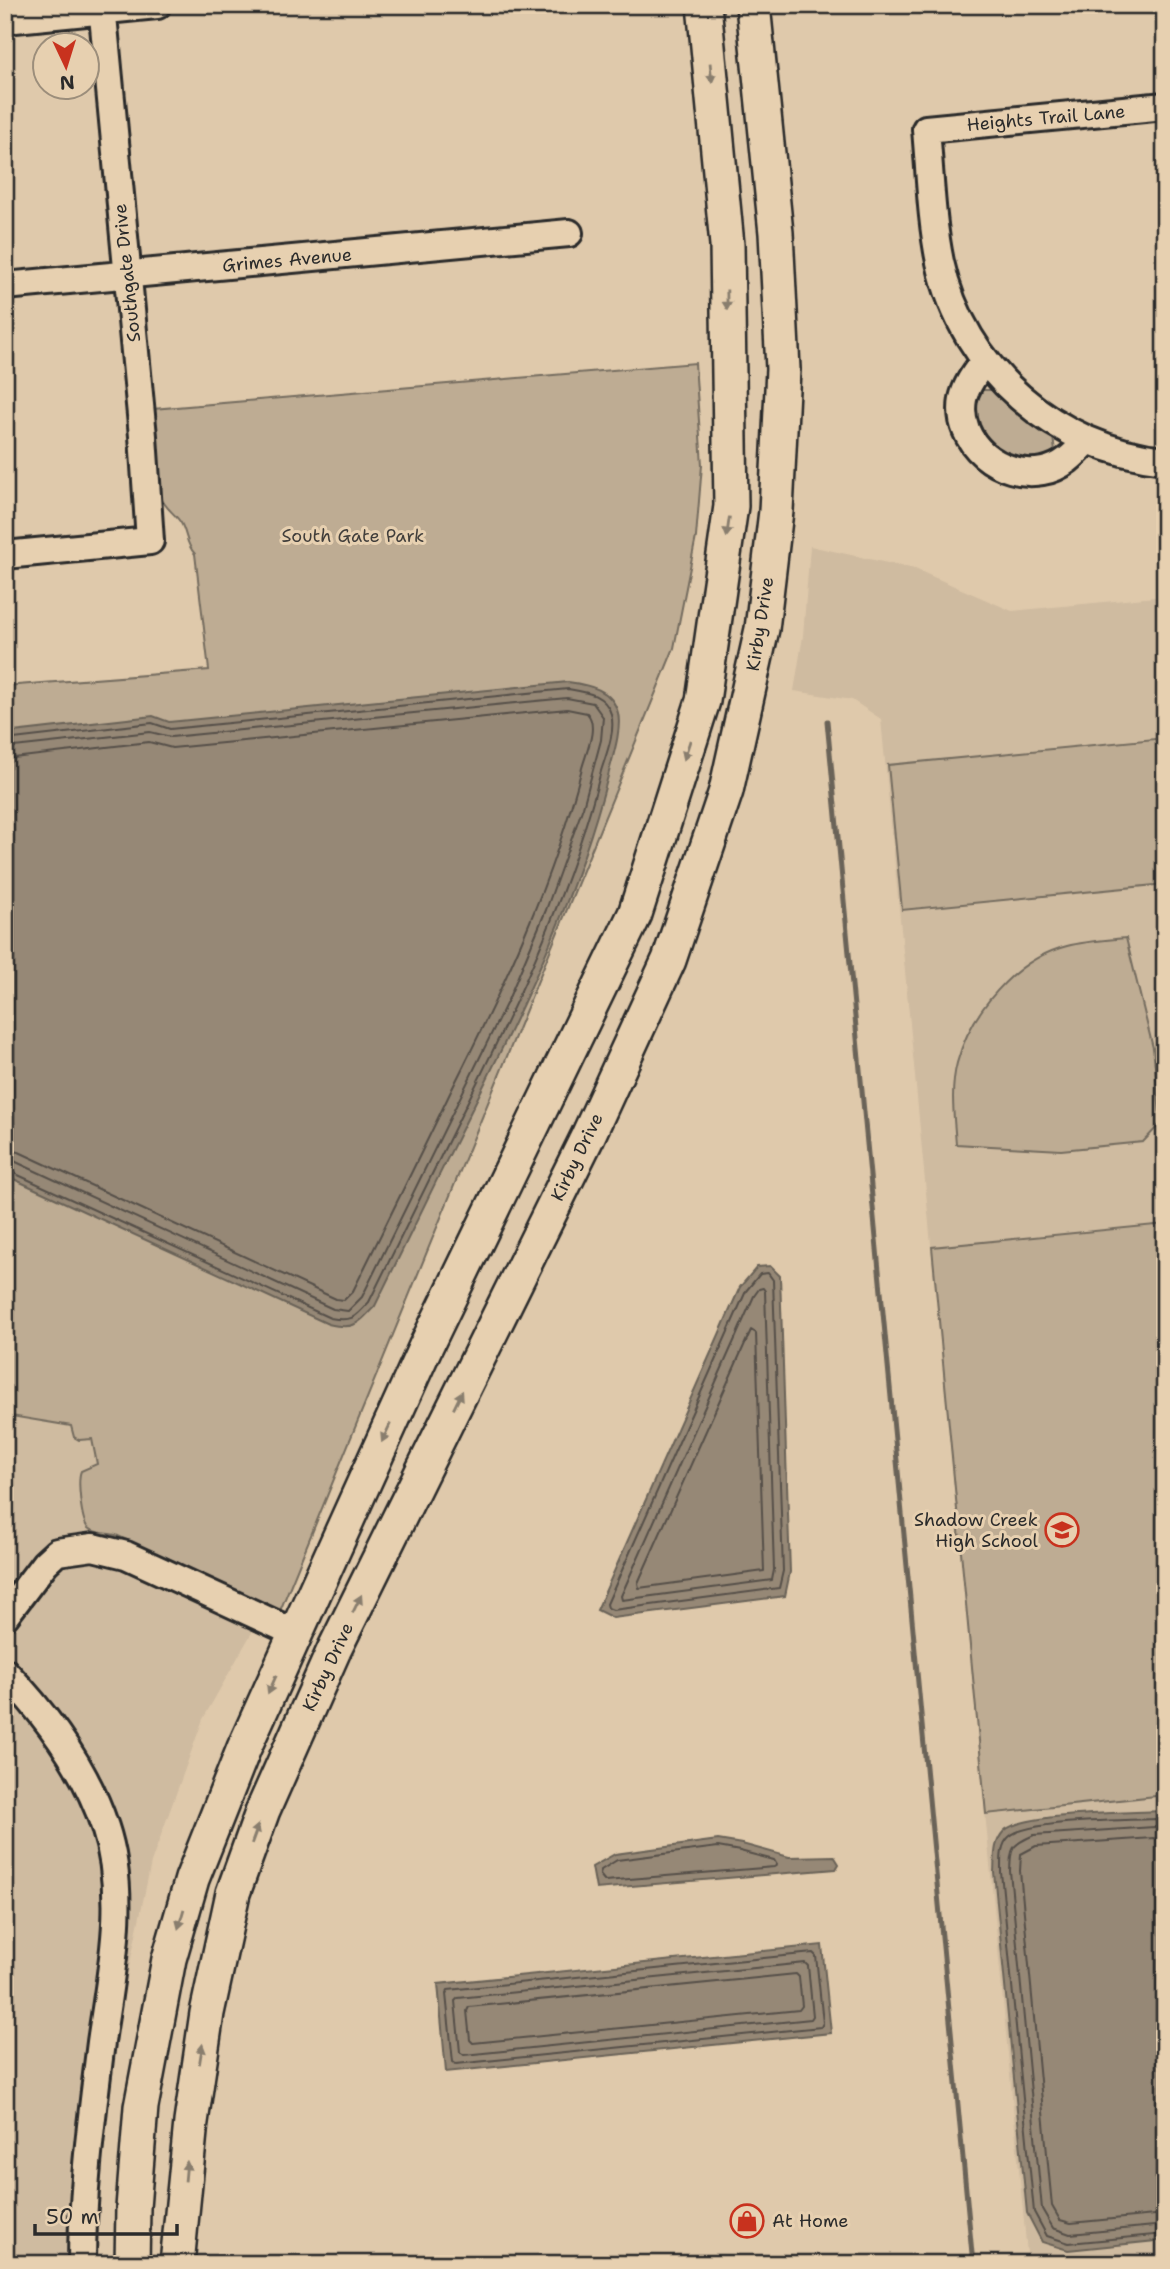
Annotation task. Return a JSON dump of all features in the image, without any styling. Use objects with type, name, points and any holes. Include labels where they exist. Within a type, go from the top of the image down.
[{"type":"main road","points":[[132,2264],[133,2208],[141,2107],[169,1959],[192,1879],[244,1748],[425,1348],[635,914],[702,701],[731,506],[727,245],[704,5]]},
{"type":"main road","name":"Kirby Drive","points":[[177,2264],[191,2122],[207,2013],[233,1893],[263,1810],[334,1650],[588,1136],[669,960],[726,791],[762,629],[776,511],[783,369],[776,233],[753,5]]},
{"type":"main road","points":[[714,620],[762,629]]},
{"type":"main road","points":[[295,1633],[334,1650]]},
{"type":"main road","points":[[192,1879],[233,1893]]},
{"type":"street","points":[[5,20],[102,8],[157,5]]},
{"type":"street","name":"Southgate Drive","points":[[5,555],[150,541],[143,436],[102,8]]},
{"type":"street","name":"Heights Trail Lane","points":[[984,361],[961,319],[940,263],[926,129],[1165,106]]},
{"type":"street","name":"Grimes Avenue","points":[[5,286],[569,233]]},
{"type":"street","points":[[1087,441],[1073,456],[1043,471],[1019,471],[996,464],[984,457],[969,436],[962,411],[965,393],[984,361],[1036,412],[1087,441],[1118,451],[1165,460]]},
{"type":"street","points":[[5,1616],[45,1563],[57,1552],[93,1547],[126,1555],[295,1633]]},
{"type":"street","points":[[5,1672],[38,1709],[71,1755],[105,1827],[112,1858],[116,1908],[113,1960],[82,2213],[82,2264]]},
{"type":"shaded area","name":"Shadow Creek High School","points":[[810,546],[915,569],[1012,611],[1165,596],[1165,2258],[1105,2264],[1028,2264],[881,719],[852,700],[794,691],[803,636]]},
{"type":"shaded area","points":[[5,1415],[71,1427],[80,1440],[92,1439],[97,1465],[87,1467],[78,1479],[85,1521],[91,1530],[116,1535],[196,1574],[268,1604],[203,1719],[151,1863],[115,2035],[104,2103],[97,2264],[5,2264]]},
{"type":"green space","name":"South Gate Park","points":[[695,363],[702,465],[696,537],[674,648],[280,1611],[116,1535],[88,1528],[83,1517],[79,1483],[81,1471],[97,1464],[92,1439],[79,1440],[74,1437],[71,1426],[5,1415],[5,686],[209,670],[195,554],[181,523],[160,495],[153,409]]},
{"type":"green space","points":[[983,390],[993,390],[1053,437],[1055,451],[1036,459],[1015,458],[1005,455],[988,443],[982,434],[976,410],[976,395]]},
{"type":"green space","points":[[1165,738],[1165,884],[902,910],[888,765]]},
{"type":"green space","points":[[1126,938],[1153,1048],[1161,1123],[1143,1142],[1061,1150],[956,1144],[953,1093],[957,1063],[972,1025],[997,991],[1030,963],[1048,953],[1074,944]]},
{"type":"green space","points":[[1165,1224],[1165,1795],[986,1814],[932,1247]]},
{"type":"water","points":[[568,682],[605,693],[611,698],[618,713],[616,744],[596,818],[551,942],[514,1022],[375,1306],[364,1318],[350,1326],[328,1324],[5,1175],[5,733],[153,716],[169,722]]},
{"type":"water","points":[[770,1266],[780,1276],[790,1572],[785,1596],[613,1618],[597,1610],[740,1287],[757,1267]]},
{"type":"water","points":[[1159,1811],[1165,1815],[1165,2240],[1068,2250],[1042,2242],[1027,2213],[994,1872],[996,1845],[1004,1831],[1032,1821],[1077,1815]]},
{"type":"water","points":[[718,1840],[789,1857],[834,1856],[839,1864],[836,1869],[596,1889],[592,1867],[615,1854]]},
{"type":"water","points":[[822,1945],[831,2033],[446,2072],[438,1984]]},
{"type":"waterway","points":[[827,721],[973,2264]]},
{"type":"place","name":"Shadow Creek High School","points":[[1062,1530]]},
{"type":"place","name":"At Home","points":[[747,2221]]}]
